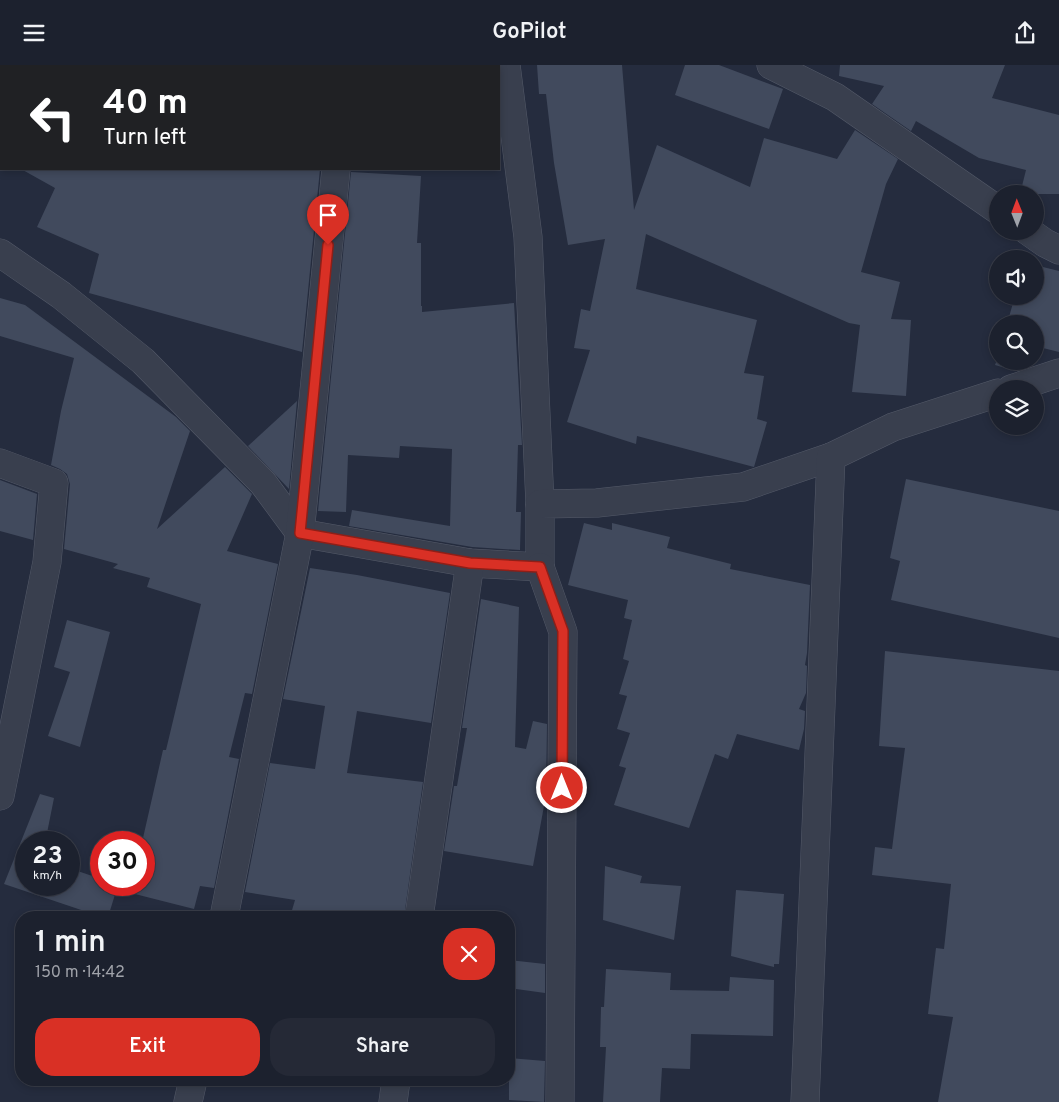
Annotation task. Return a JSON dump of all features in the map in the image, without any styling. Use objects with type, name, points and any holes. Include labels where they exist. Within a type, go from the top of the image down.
[{"type":"street","points":[[506,65],[528,237],[540,505],[540,567],[563,631],[560,1102]]},
{"type":"street","points":[[771,65],[835,97],[989,204]]},
{"type":"street","points":[[225,911],[300,533],[336,170]]},
{"type":"street","points":[[1041,240],[1059,249]]},
{"type":"street","points":[[0,253],[62,295],[143,361],[263,483],[300,533],[470,563],[540,567]]},
{"type":"street","points":[[1038,380],[1059,373]]},
{"type":"street","points":[[540,505],[597,503],[743,487],[831,457],[893,427],[989,396]]},
{"type":"street","points":[[805,1102],[831,457]]},
{"type":"street","points":[[0,463],[54,483],[48,562],[0,796]]},
{"type":"street","points":[[420,911],[470,563]]},
{"type":"street","points":[[188,1102],[191,1086]]},
{"type":"street","points":[[393,1102],[395,1086]]},
{"type":"building","points":[[537,65],[622,65],[634,210],[657,145],[750,187],[764,138],[837,159],[855,130],[898,159],[886,184],[861,272],[900,282],[891,319],[911,320],[906,396],[852,392],[860,325],[849,323],[646,234],[636,289],[757,320],[744,373],[764,376],[757,419],[767,422],[754,467],[637,436],[636,444],[567,422],[590,350],[574,348],[581,309],[590,311],[605,239],[568,245],[554,163],[546,94],[539,94]]},
{"type":"building","points":[[685,65],[719,65],[783,89],[769,129],[675,95]]},
{"type":"building","points":[[840,65],[1005,65],[992,98],[1059,115],[1059,194],[1044,194],[1044,185],[1022,185],[1026,170],[979,158],[916,121],[911,131],[872,104],[884,86],[839,76]]},
{"type":"building","points":[[23,170],[320,170],[302,352],[89,293],[99,254],[37,227],[55,188]]},
{"type":"building","points":[[351,172],[421,176],[417,243],[421,243],[422,312],[514,303],[522,445],[518,445],[516,512],[521,512],[520,550],[472,547],[349,526],[352,510],[450,526],[452,449],[400,446],[399,458],[348,455],[346,512],[318,511]]},
{"type":"building","points":[[1044,267],[1059,271],[1059,352],[1044,348],[1044,315],[1010,315],[1012,305],[1044,305]]},
{"type":"building","points":[[0,298],[25,305],[176,417],[190,431],[157,529],[225,467],[252,494],[227,551],[278,564],[252,694],[245,693],[229,757],[239,759],[214,888],[200,886],[194,909],[143,896],[155,896],[155,831],[145,831],[163,750],[166,750],[201,604],[147,587],[150,578],[113,568],[118,564],[64,549],[70,484],[67,474],[51,465],[61,411],[74,358],[0,336]]},
{"type":"building","points":[[297,401],[289,489],[248,446]]},
{"type":"building","points":[[906,479],[1059,511],[1059,638],[891,600],[900,561],[890,558]]},
{"type":"building","points":[[0,480],[37,494],[33,540],[0,531]]},
{"type":"building","points":[[584,523],[612,530],[612,523],[670,537],[667,548],[731,564],[730,569],[810,585],[805,665],[807,666],[806,693],[799,709],[805,711],[804,729],[799,750],[737,734],[728,759],[715,754],[689,828],[614,805],[626,768],[619,766],[630,733],[617,729],[627,696],[619,694],[629,661],[623,659],[632,620],[624,618],[628,600],[568,585]]},
{"type":"building","points":[[310,568],[450,593],[431,723],[357,711],[347,773],[423,782],[405,911],[292,911],[295,900],[245,892],[270,763],[315,769],[325,706],[283,699]]},
{"type":"building","points":[[481,599],[519,607],[515,747],[526,749],[533,721],[547,724],[546,795],[533,866],[444,851],[454,786],[457,786],[467,728],[462,728]]},
{"type":"building","points":[[67,620],[110,632],[80,747],[48,736],[70,672],[54,667]]},
{"type":"building","points":[[885,651],[1059,671],[1059,1102],[938,1102],[953,1017],[928,1014],[936,948],[944,949],[951,884],[872,875],[875,847],[892,849],[905,748],[879,746]]},
{"type":"building","points":[[40,794],[54,798],[47,831],[25,831]]},
{"type":"building","points":[[15,856],[15,888],[4,884]]},
{"type":"building","points":[[605,866],[642,876],[640,883],[681,886],[674,940],[603,920]]},
{"type":"building","points":[[80,872],[90,875],[90,896],[115,896],[110,911],[84,911],[40,896],[80,896]]},
{"type":"building","points":[[736,890],[784,894],[779,964],[774,964],[774,967],[731,956]]},
{"type":"building","points":[[515,961],[545,964],[545,993],[515,989]]},
{"type":"building","points":[[606,969],[671,973],[670,990],[729,991],[730,977],[774,980],[773,1036],[691,1034],[690,1069],[662,1068],[660,1102],[603,1102],[606,1047],[600,1047],[601,1007],[604,1007]]},
{"type":"building","points":[[515,1058],[545,1061],[544,1102],[509,1100],[509,1086],[515,1086]]},
{"type":"route","points":[[328,245],[300,533],[470,563],[540,567],[563,631],[562,788]]}]
